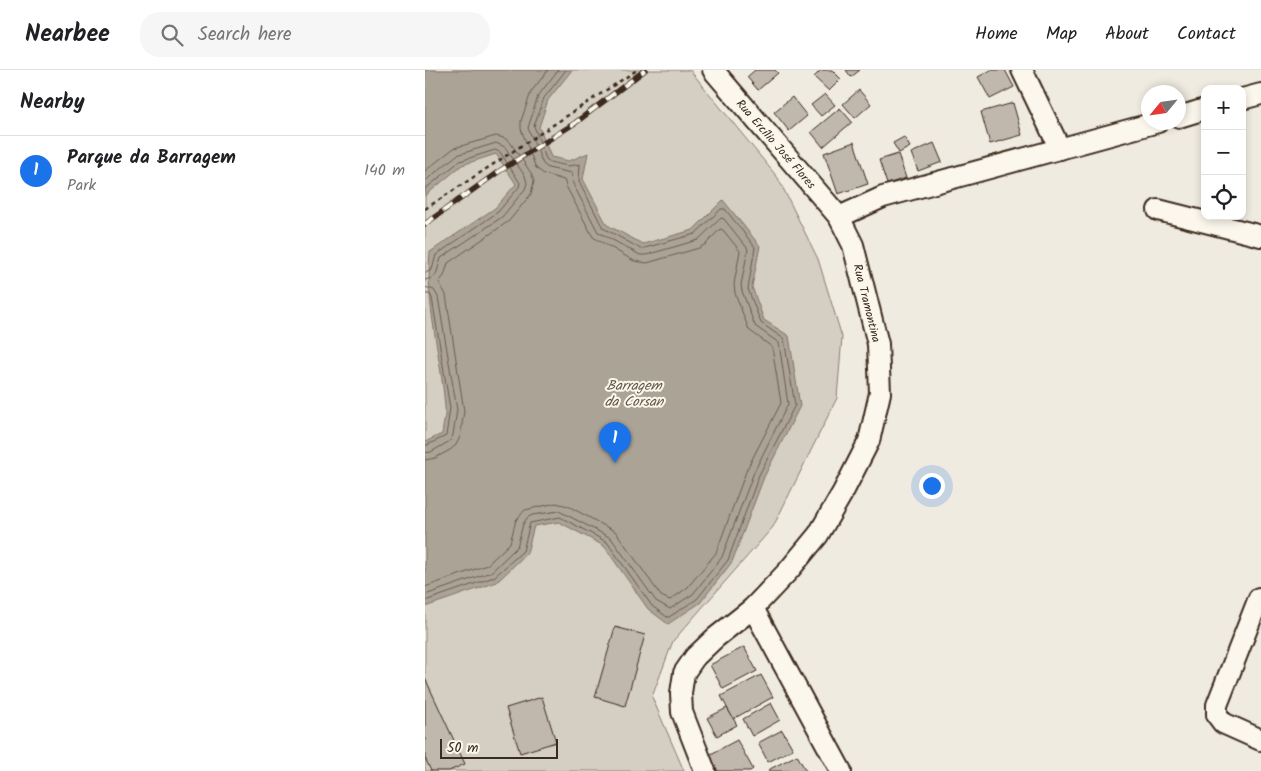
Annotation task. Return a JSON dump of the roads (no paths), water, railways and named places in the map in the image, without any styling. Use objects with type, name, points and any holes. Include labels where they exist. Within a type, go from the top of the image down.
[{"type":"street","name":"Rua Ercílio José Flores","points":[[713,70],[839,217]]},
{"type":"street","points":[[1022,70],[1060,149]]},
{"type":"street","points":[[1246,98],[1261,94]]},
{"type":"street","points":[[1186,115],[1201,111]]},
{"type":"street","points":[[839,217],[883,197],[1141,126]]},
{"type":"street","points":[[1158,210],[1261,236]]},
{"type":"street","name":"Rua Tramontina","points":[[705,771],[682,712],[681,693],[684,673],[695,657],[715,638],[753,608],[789,570],[817,535],[869,441],[880,393],[878,344],[853,245],[839,217]]},
{"type":"street","points":[[1259,598],[1217,705],[1217,715],[1223,723],[1261,740]]},
{"type":"street","points":[[753,608],[841,771]]},
{"type":"water","name":"Barragem da Corsan","points":[[425,70],[572,70],[548,100],[539,127],[551,157],[569,161],[588,153],[583,179],[607,225],[643,244],[693,230],[723,200],[760,246],[752,287],[764,320],[789,336],[800,406],[764,477],[732,562],[700,603],[668,624],[648,609],[604,546],[559,522],[534,526],[527,553],[497,582],[425,607],[425,442],[442,434],[445,417],[443,387],[431,311],[430,252],[495,208],[516,184],[496,154],[462,165],[425,196]]},
{"type":"railway","points":[[425,224],[498,172],[575,123],[645,70]]},
{"type":"place","name":"Parque da Barragem","points":[[615,463]]}]
